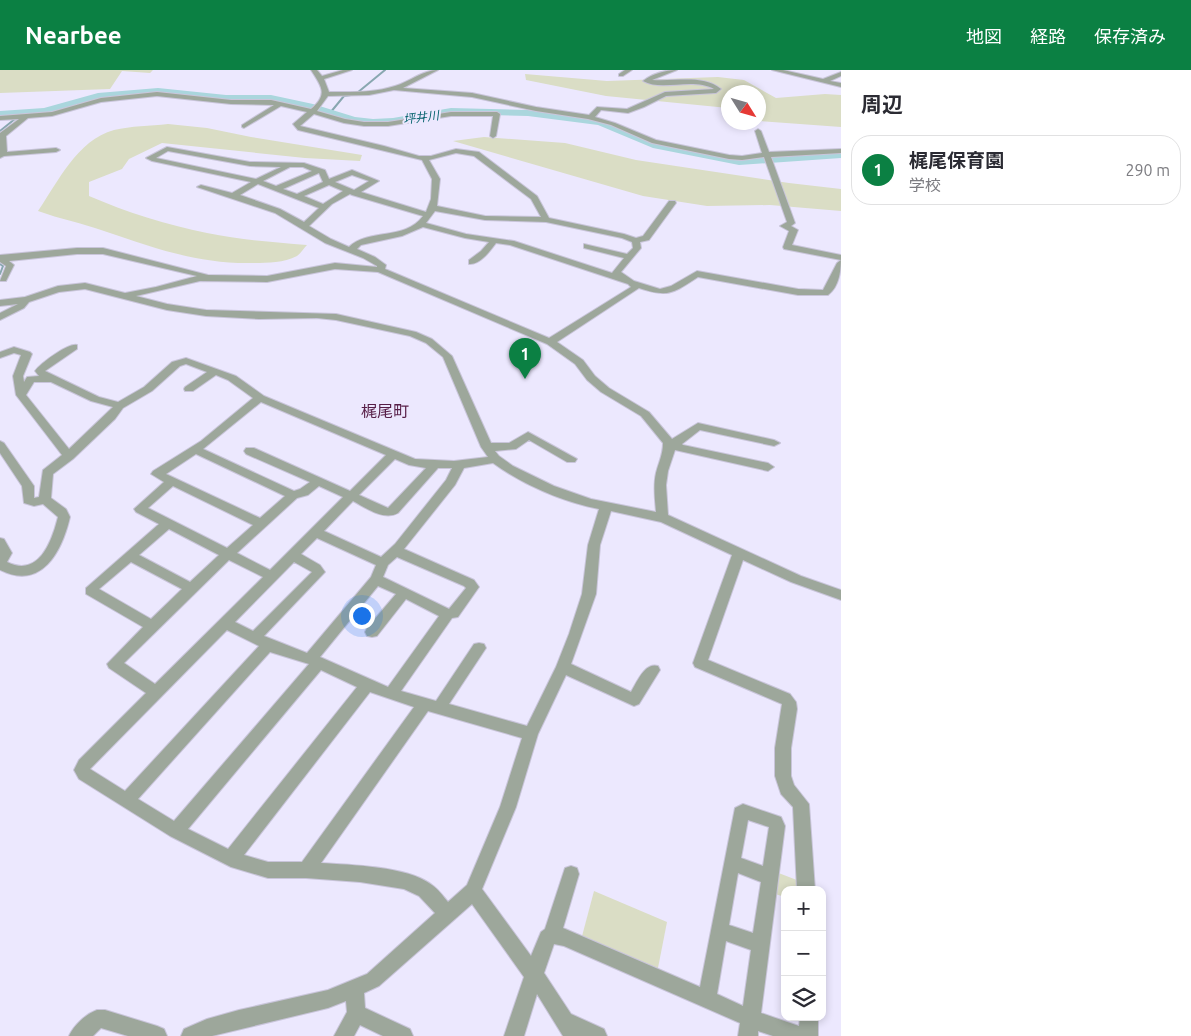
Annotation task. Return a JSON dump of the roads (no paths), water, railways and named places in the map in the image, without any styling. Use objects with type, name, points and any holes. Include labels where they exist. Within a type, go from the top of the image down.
[{"type":"street","points":[[314,70],[324,85],[325,94],[316,108],[296,124],[297,127],[309,132],[382,147],[406,156],[424,158],[456,151],[476,154],[534,198],[546,220]]},
{"type":"street","points":[[319,79],[348,70]]},
{"type":"street","points":[[325,94],[374,94],[428,81],[435,70]]},
{"type":"street","points":[[621,75],[629,70]]},
{"type":"street","points":[[591,117],[598,108],[628,111],[665,94],[716,91],[718,89],[704,84],[656,84],[646,81],[674,70]]},
{"type":"street","points":[[775,70],[841,84]]},
{"type":"street","points":[[824,81],[830,74],[841,74]]},
{"type":"street","points":[[428,81],[436,92],[450,98],[455,103],[513,109],[523,106]]},
{"type":"street","points":[[396,88],[472,95],[523,106],[591,117],[670,146],[742,158],[768,158],[841,151]]},
{"type":"street","points":[[0,118],[62,112],[101,100],[142,95],[170,95],[226,101],[264,101],[316,108],[353,117],[391,119],[455,103],[472,95]]},
{"type":"street","points":[[244,126],[280,104]]},
{"type":"street","points":[[316,108],[344,121],[376,125],[451,114],[497,114],[493,136]]},
{"type":"street","points":[[24,116],[2,135],[5,146],[2,155],[56,150]]},
{"type":"street","points":[[758,131],[791,223],[784,226],[794,230],[787,247],[841,258]]},
{"type":"street","points":[[324,207],[257,181],[150,158],[167,149],[262,165],[308,166],[324,174],[324,180],[327,183],[427,215]]},
{"type":"street","points":[[352,248],[358,243],[399,234],[419,227],[433,208],[436,179],[424,158]]},
{"type":"street","points":[[226,173],[241,162]]},
{"type":"street","points":[[234,195],[257,181],[291,165]]},
{"type":"street","points":[[278,188],[319,170]]},
{"type":"street","points":[[298,196],[354,172],[375,181],[329,202],[304,226]]},
{"type":"street","points":[[201,187],[234,195],[270,208],[334,244],[352,248],[381,264],[380,270]]},
{"type":"street","points":[[433,208],[484,218],[546,220],[624,236],[636,241],[646,238],[672,203]]},
{"type":"street","points":[[420,224],[465,236],[511,243],[635,285],[665,292],[697,274],[798,292],[826,293],[841,263]]},
{"type":"street","points":[[472,262],[484,253],[494,240]]},
{"type":"street","points":[[635,285],[616,273],[636,248],[636,241]]},
{"type":"street","points":[[587,246],[628,257]]},
{"type":"street","points":[[1,258],[103,250],[212,277],[267,279],[335,266],[380,270],[550,342],[579,362],[591,378],[605,390],[645,414],[679,448],[768,467]]},
{"type":"street","points":[[1,258],[10,265],[3,279]]},
{"type":"street","points":[[123,296],[212,277]]},
{"type":"street","points":[[550,342],[631,291],[635,285]]},
{"type":"street","points":[[0,303],[26,300],[71,286],[85,286],[167,308],[206,313],[259,316],[317,314],[422,337],[439,348],[447,356],[495,459],[522,476],[550,489],[606,507],[662,517],[802,581],[841,595]]},
{"type":"street","points":[[0,317],[21,306],[26,300]]},
{"type":"street","points":[[74,347],[40,371],[40,373],[95,399],[118,406]]},
{"type":"street","points":[[0,355],[14,350],[27,354],[18,376],[21,396],[69,456]]},
{"type":"street","points":[[45,500],[47,473],[69,456],[111,417],[118,406],[148,389],[171,367],[179,362],[186,361],[237,381],[260,398],[413,462],[460,464],[495,459]]},
{"type":"street","points":[[188,389],[214,372]]},
{"type":"street","points":[[21,396],[31,379],[50,379]]},
{"type":"street","points":[[260,398],[205,443],[157,474],[261,524]]},
{"type":"street","points":[[662,517],[660,485],[662,471],[672,442],[698,426],[774,443]]},
{"type":"street","points":[[488,447],[512,447],[528,435],[571,459]]},
{"type":"street","points":[[0,445],[28,486],[28,500],[34,502],[45,500],[62,512],[64,517],[53,550],[42,562],[29,570],[15,571],[0,564],[6,553],[0,542]]},
{"type":"street","points":[[194,449],[293,495]]},
{"type":"street","points":[[250,451],[385,513],[391,513],[436,464]]},
{"type":"street","points":[[393,454],[82,767],[84,774],[126,801],[176,831],[231,859],[268,870],[306,870],[360,874],[405,881],[425,890],[448,914]]},
{"type":"street","points":[[243,472],[261,456]]},
{"type":"street","points":[[176,831],[315,661],[376,579],[383,563],[396,550],[451,482],[460,464]]},
{"type":"street","points":[[172,481],[140,509],[271,576]]},
{"type":"street","points":[[156,692],[114,664],[192,588],[293,495],[304,492],[318,481]]},
{"type":"street","points":[[206,1033],[328,999],[355,988],[381,974],[473,891],[508,807],[531,734],[563,667],[586,605],[594,545],[606,507]]},
{"type":"street","points":[[152,626],[91,590],[167,524]]},
{"type":"street","points":[[315,532],[383,563]]},
{"type":"street","points":[[376,579],[448,614],[453,614],[472,589],[472,585],[396,550]]},
{"type":"street","points":[[739,553],[700,664],[785,698],[789,702],[790,709],[783,748],[783,776],[787,789],[801,804],[806,886]]},
{"type":"street","points":[[130,556],[192,588]]},
{"type":"street","points":[[254,638],[319,572],[316,568],[292,556]]},
{"type":"street","points":[[372,632],[404,593]]},
{"type":"street","points":[[391,694],[448,614]]},
{"type":"street","points":[[225,623],[268,645],[315,661],[391,694],[531,734]]},
{"type":"street","points":[[126,801],[268,645]]},
{"type":"street","points":[[306,870],[432,705],[479,648]]},
{"type":"street","points":[[563,667],[634,700],[653,670]]},
{"type":"street","points":[[231,859],[367,685]]},
{"type":"street","points":[[708,999],[741,812],[745,812],[775,822],[777,826],[750,1028]]},
{"type":"street","points":[[732,862],[771,877]]},
{"type":"street","points":[[514,1036],[545,943],[552,935],[571,874]]},
{"type":"street","points":[[473,891],[535,975],[569,1029],[597,1036]]},
{"type":"street","points":[[720,930],[762,946]]},
{"type":"street","points":[[552,935],[565,937],[708,999],[750,1028],[800,1036]]},
{"type":"street","points":[[344,1036],[356,1013],[355,988]]},
{"type":"street","points":[[356,1013],[403,1036]]},
{"type":"street","points":[[79,1036],[97,1019],[157,1036]]},
{"type":"street","points":[[808,1036],[809,1021]]},
{"type":"waterway","points":[[357,93],[385,70]]},
{"type":"waterway","name":"坪井川","points":[[0,114],[44,111],[98,96],[158,91],[226,98],[271,98],[310,106],[354,120],[373,122],[393,121],[451,111],[528,113],[600,123],[656,146],[739,162],[841,155]]},
{"type":"waterway","points":[[330,113],[344,96],[351,95]]},
{"type":"waterway","points":[[0,131],[21,114]]},
{"type":"waterway","points":[[0,264],[3,266],[0,274]]},
{"type":"place","name":"梶尾保育園","points":[[525,379]]},
{"type":"district","name":"梶尾町","points":[[385,411]]}]
